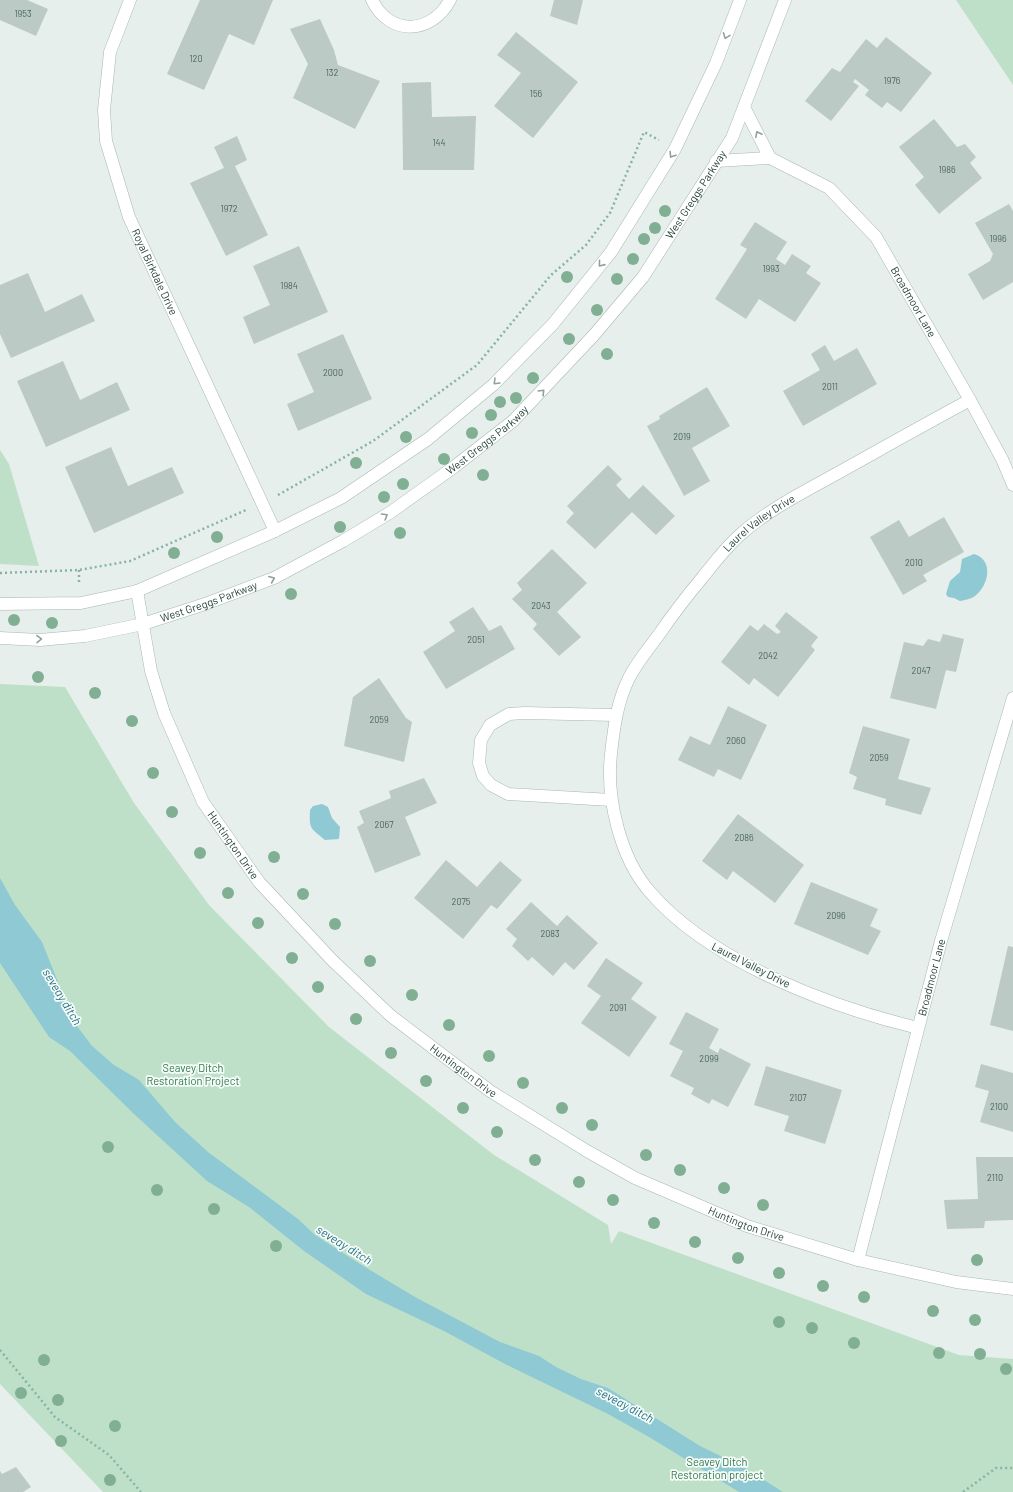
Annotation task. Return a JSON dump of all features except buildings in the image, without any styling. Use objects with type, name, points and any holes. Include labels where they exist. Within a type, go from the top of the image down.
[{"type":"street","name":"Royal Birkdale Drive","points":[[130,0],[110,52],[104,110],[106,141],[129,216],[275,532]]},
{"type":"street","points":[[372,0],[377,9],[386,19],[398,25],[410,27],[424,25],[435,20],[445,10],[450,0]]},
{"type":"street","points":[[0,604],[81,604],[137,591],[275,532],[341,498],[428,439],[493,385],[553,324],[611,252],[675,149],[716,62],[740,0]]},
{"type":"street","name":"West Greggs Parkway","points":[[0,638],[40,640],[85,636],[143,624],[205,604],[274,578],[343,541],[404,503],[454,468],[513,421],[594,335],[643,277],[732,138],[785,0]]},
{"type":"street","points":[[716,161],[770,158],[744,107]]},
{"type":"street","name":"Broadmoor Lane","points":[[770,158],[829,188],[876,237],[970,400],[1002,459],[1013,484]]},
{"type":"street","name":"Laurel Valley Drive","points":[[918,1028],[888,1021],[800,990],[717,950],[691,932],[649,892],[634,868],[622,843],[611,800],[609,775],[615,715],[629,677],[670,618],[725,549],[741,533],[778,506],[970,400]]},
{"type":"street","name":"Huntington Drive","points":[[137,591],[151,671],[164,713],[203,802],[259,882],[332,960],[391,1016],[490,1091],[587,1151],[635,1178],[747,1226],[858,1260],[956,1282],[1013,1289]]},
{"type":"street","name":"Broadmoor Lane","points":[[858,1260],[941,941],[1013,698]]},
{"type":"street","points":[[611,800],[508,794],[491,785],[483,776],[479,763],[481,740],[490,725],[509,714],[524,712],[615,715]]},
{"type":"path","points":[[293,488],[373,441],[477,365],[551,275],[586,245],[610,213],[644,132],[665,143]]},
{"type":"path","points":[[0,573],[79,570],[130,561],[234,516]]},
{"type":"path","points":[[79,570],[80,590]]},
{"type":"path","points":[[0,1350],[55,1417],[109,1455],[141,1492]]},
{"type":"path","points":[[963,1492],[996,1468],[1013,1468]]},
{"type":"green space","points":[[956,0],[1013,0],[1013,85]]},
{"type":"green space","points":[[0,450],[9,464],[39,566],[0,564]]},
{"type":"green space","points":[[0,684],[65,687],[134,803],[209,905],[329,1027],[494,1155],[608,1225],[611,1244],[619,1231],[959,1355],[1013,1359],[1013,1492],[103,1492],[0,1384]]},
{"type":"water","points":[[974,554],[985,562],[987,567],[984,586],[975,596],[970,599],[960,601],[948,597],[946,594],[950,581],[960,572],[962,559]]},
{"type":"water","points":[[322,804],[328,807],[332,818],[340,827],[339,839],[325,840],[312,828],[310,821],[310,810],[313,806]]},
{"type":"water","name":"seveay ditch","points":[[0,878],[15,905],[42,942],[74,1022],[92,1046],[114,1065],[139,1080],[175,1122],[208,1152],[298,1219],[315,1235],[415,1297],[500,1342],[539,1356],[556,1367],[581,1379],[608,1388],[700,1446],[745,1468],[783,1492],[739,1492],[649,1437],[608,1414],[505,1364],[444,1331],[366,1294],[304,1251],[249,1207],[207,1181],[134,1114],[70,1051],[49,1037],[0,963]]},
{"type":"park label","name":"Seavey Ditch Restoration Project","points":[[193,1074]]},
{"type":"park label","name":"Seavey Ditch Restoration project","points":[[717,1468]]}]
